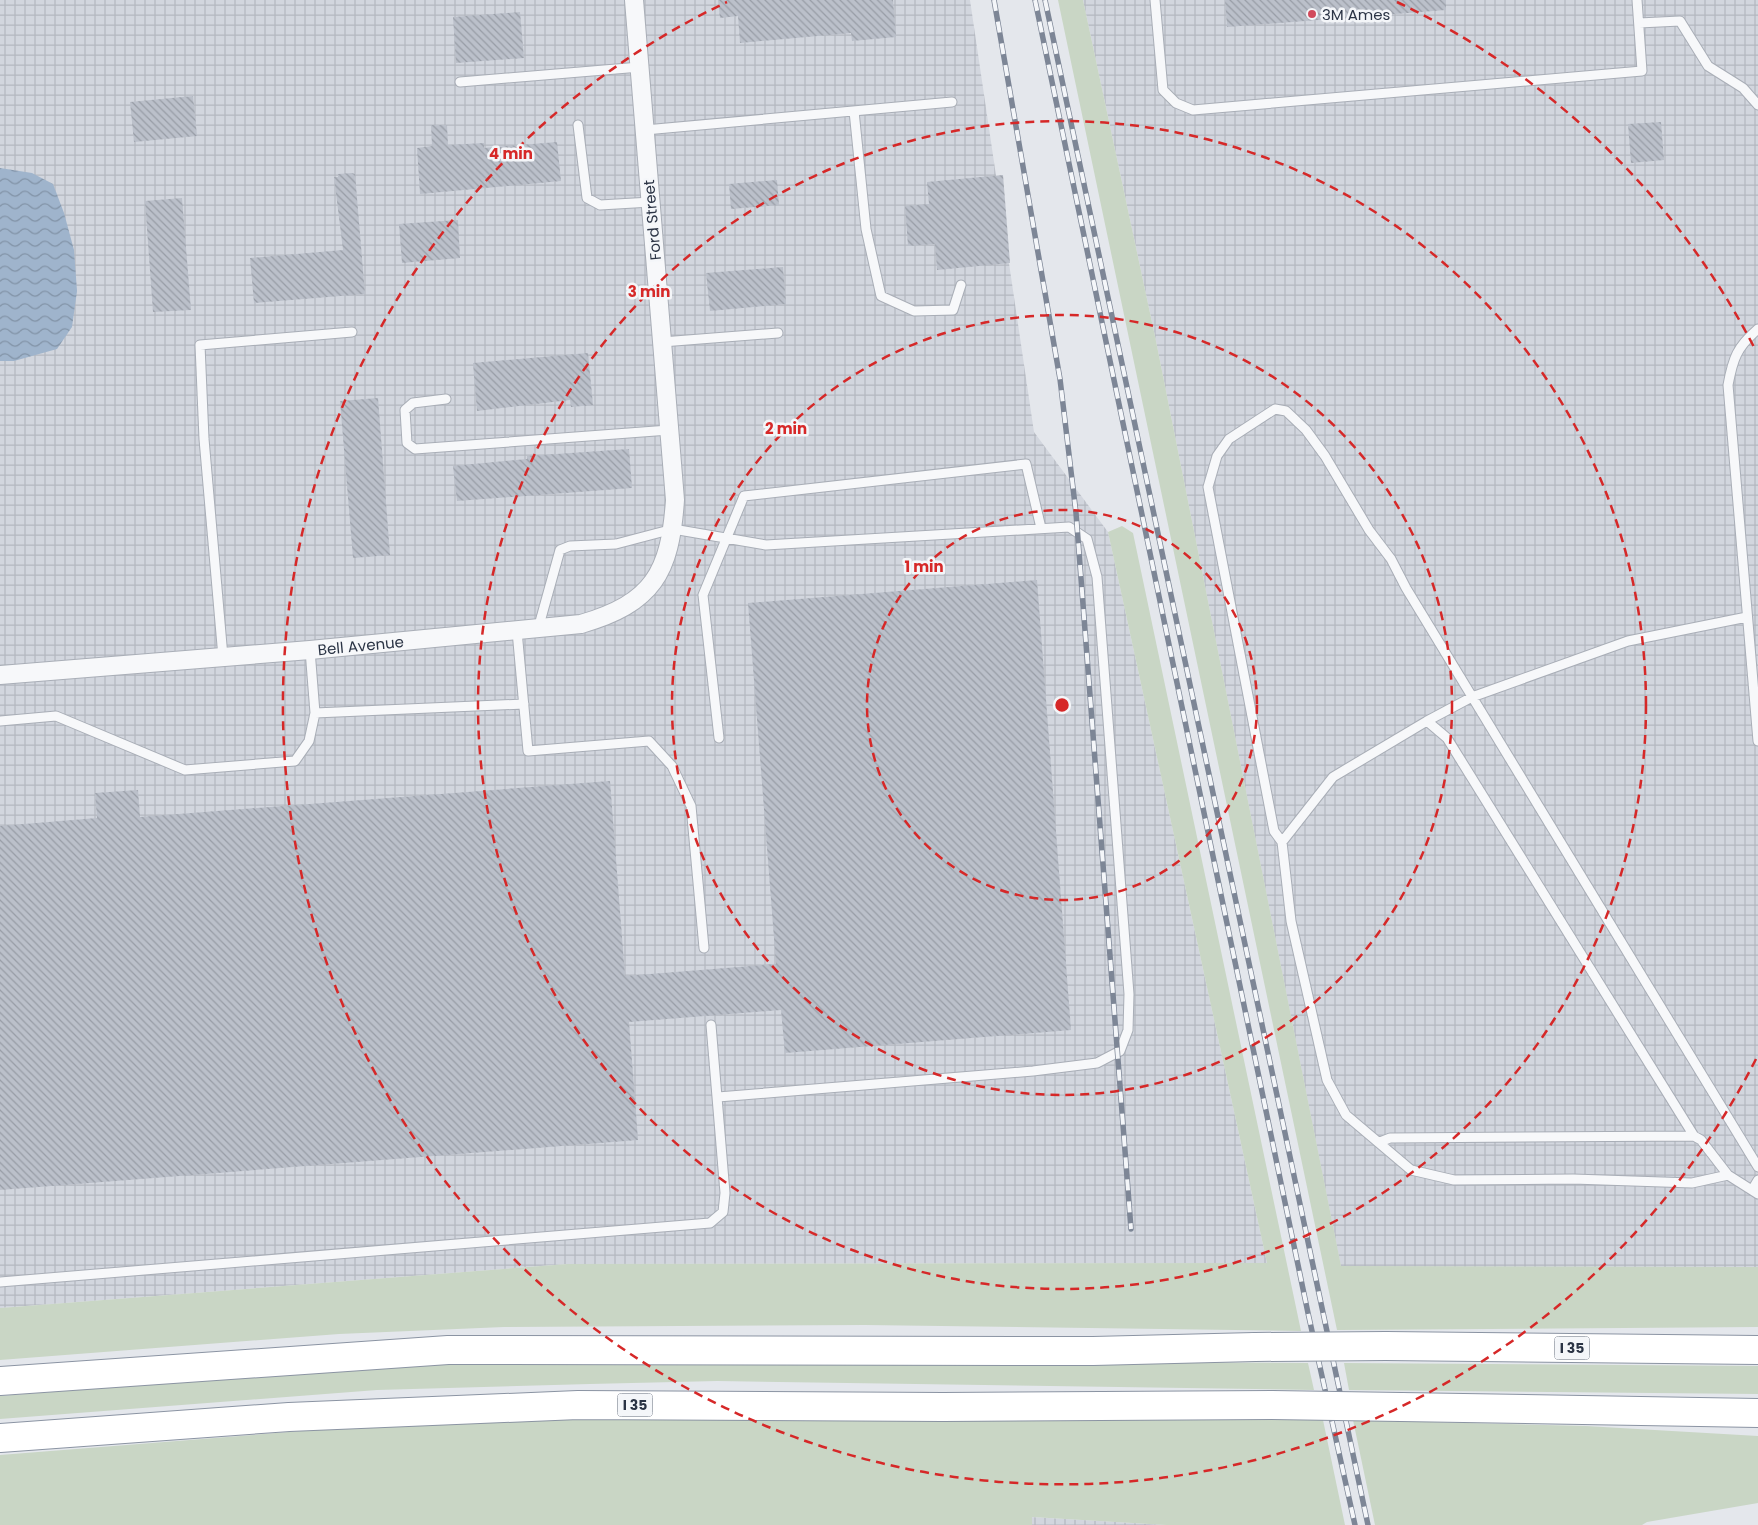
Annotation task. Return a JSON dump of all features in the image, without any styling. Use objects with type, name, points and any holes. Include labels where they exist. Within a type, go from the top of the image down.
[{"type":"highway","points":[[1674,1349],[1758,1345]]},
{"type":"highway","name":"I 35","points":[[0,1381],[448,1350],[1093,1351],[1386,1346],[1758,1350]]},
{"type":"highway","name":"I 35","points":[[0,1438],[289,1417],[578,1404],[943,1407],[1272,1405],[1633,1413],[1758,1413]]},
{"type":"highway","points":[[1633,1413],[1758,1427]]},
{"type":"street","name":"Ford Street","points":[[634,0],[675,500],[673,529]]},
{"type":"street","name":"Bell Avenue","points":[[0,675],[310,650],[581,624],[608,616],[632,603],[648,589],[660,572],[668,554],[673,529]]},
{"type":"lane","points":[[1154,0],[1162,90],[1176,104],[1194,110],[1642,71],[1637,0]]},
{"type":"lane","points":[[1639,23],[1680,20],[1708,66],[1729,81],[1743,88],[1758,105]]},
{"type":"lane","points":[[460,82],[640,66]]},
{"type":"lane","points":[[645,130],[952,102]]},
{"type":"lane","points":[[854,111],[866,229],[881,296],[914,311],[953,310],[961,285]]},
{"type":"lane","points":[[578,125],[584,186],[587,198],[600,205],[651,202]]},
{"type":"lane","points":[[1758,329],[1746,340],[1732,359],[1728,385],[1758,741]]},
{"type":"lane","points":[[223,657],[204,439],[200,344],[352,332]]},
{"type":"lane","points":[[662,342],[778,334]]},
{"type":"lane","points":[[446,399],[413,403],[405,410],[407,443],[415,448],[669,430]]},
{"type":"lane","points":[[1728,1175],[1692,1183],[1574,1179],[1454,1180],[1411,1170],[1346,1115],[1327,1080],[1291,921],[1282,842],[1274,831],[1208,487],[1217,456],[1229,439],[1274,409],[1286,411],[1306,430],[1325,456],[1369,530],[1391,559],[1406,588],[1758,1167]]},
{"type":"lane","points":[[718,738],[702,595],[744,496],[1026,464],[1041,528]]},
{"type":"lane","points":[[538,629],[552,584],[554,563],[560,550],[570,546],[616,544],[673,529],[766,545],[1069,527],[1087,539],[1097,577],[1129,994],[1128,1030],[1120,1051],[1097,1063],[1033,1071],[718,1097]]},
{"type":"lane","points":[[1282,842],[1333,777],[1427,721],[1472,697],[1628,641],[1747,617]]},
{"type":"lane","points":[[517,631],[528,751],[649,742],[672,766],[691,806],[704,948]]},
{"type":"lane","points":[[0,721],[56,716],[185,770],[295,760],[308,741],[315,713],[310,650]]},
{"type":"lane","points":[[315,713],[524,704]]},
{"type":"lane","points":[[1427,721],[1447,738],[1694,1136],[1701,1140],[1728,1175],[1755,1192],[1758,1180]]},
{"type":"lane","points":[[0,1282],[710,1223],[724,1212],[725,1193],[711,1025]]},
{"type":"lane","points":[[1380,1142],[1390,1138],[1694,1136]]},
{"type":"shaded area","points":[[0,0],[970,0],[1034,432],[1108,532],[1267,1263],[567,1264],[0,1308]]},
{"type":"shaded area","points":[[1083,0],[1758,0],[1758,1267],[1341,1267],[1156,341]]},
{"type":"shaded area","points":[[1031,1517],[1166,1525],[1032,1525]]},
{"type":"green space","points":[[1058,0],[1083,0],[1156,341],[1341,1266],[1758,1267],[1758,1327],[1337,1330]]},
{"type":"green space","points":[[1122,526],[1133,533],[1301,1331],[865,1325],[504,1327],[339,1334],[0,1360],[0,1308],[567,1264],[1267,1263],[1108,532]]},
{"type":"green space","points":[[910,1361],[1308,1363],[1314,1390],[717,1381],[377,1390],[0,1419],[0,1396],[430,1363]]},
{"type":"green space","points":[[1344,1363],[1758,1366],[1758,1394],[1349,1390]]},
{"type":"green space","points":[[577,1417],[1323,1420],[1345,1525],[1166,1525],[1032,1517],[1032,1525],[0,1525],[0,1455],[415,1422]]},
{"type":"green space","points":[[1353,1420],[1586,1426],[1758,1436],[1758,1503],[1647,1522],[1642,1525],[1375,1525]]},
{"type":"water","points":[[0,168],[32,173],[53,184],[64,213],[74,250],[77,291],[72,327],[57,349],[14,361],[0,361]]},
{"type":"building","points":[[718,0],[893,0],[896,37],[852,41],[851,33],[740,43],[738,16],[720,18]]},
{"type":"building","name":"3M Ames","points":[[1225,0],[1446,0],[1446,10],[1227,27]]},
{"type":"building","points":[[520,12],[524,58],[456,63],[453,17]]},
{"type":"building","points":[[193,96],[197,136],[134,142],[130,102]]},
{"type":"building","points":[[1661,122],[1664,160],[1631,163],[1628,124]]},
{"type":"building","points":[[431,125],[447,125],[448,145],[484,143],[484,148],[557,142],[561,181],[420,194],[417,148],[432,146]]},
{"type":"building","points":[[338,174],[355,174],[365,294],[254,303],[250,258],[343,250],[334,177],[338,177]]},
{"type":"building","points":[[1003,175],[1010,263],[937,270],[935,244],[908,246],[905,206],[929,204],[927,182]]},
{"type":"building","points":[[777,180],[779,205],[731,209],[729,184]]},
{"type":"building","points":[[182,198],[191,310],[153,312],[145,201]]},
{"type":"building","points":[[458,220],[460,258],[402,263],[399,224]]},
{"type":"building","points":[[783,267],[786,304],[710,311],[706,273]]},
{"type":"building","points":[[588,353],[593,405],[571,407],[570,400],[477,411],[473,363]]},
{"type":"building","points":[[378,398],[390,555],[353,558],[340,401]]},
{"type":"building","points":[[629,449],[632,488],[457,501],[453,466],[527,459],[527,456]]},
{"type":"building","points":[[1037,580],[1071,1030],[785,1053],[781,1010],[629,1022],[638,1140],[0,1190],[0,826],[97,818],[95,793],[138,790],[140,817],[610,781],[625,976],[776,964],[748,603]]},
{"type":"railway","points":[[994,0],[1060,379],[1076,513],[1131,1229]]},
{"type":"railway","points":[[1035,0],[1308,1313],[1355,1525]]},
{"type":"railway","points":[[1045,0],[1368,1525]]},
{"type":"place","name":"3M Ames","points":[[1312,14]]}]
